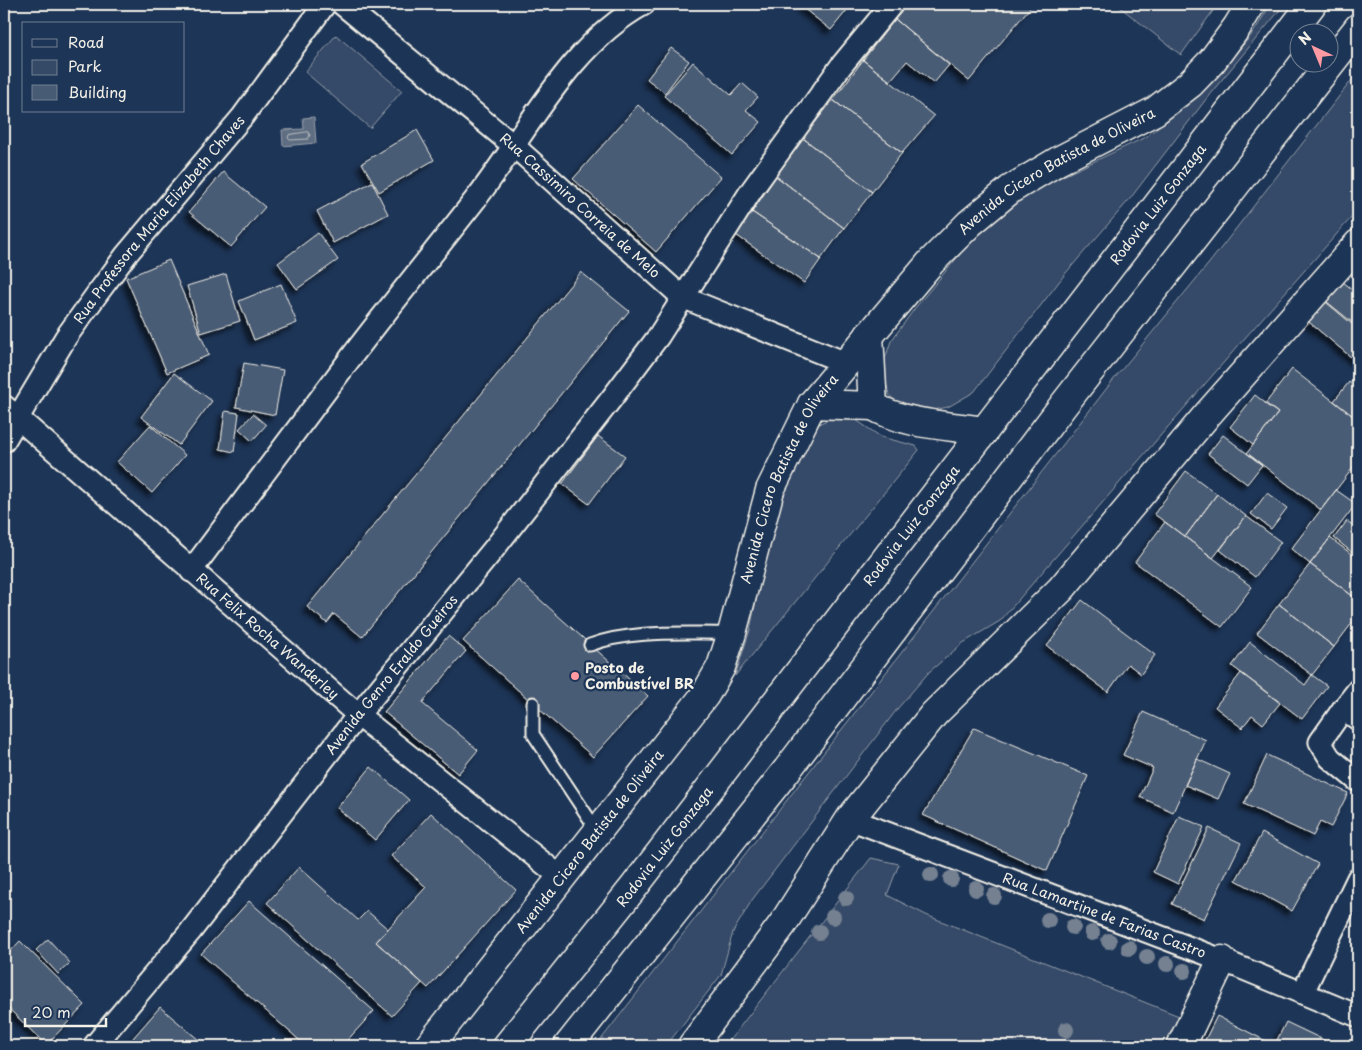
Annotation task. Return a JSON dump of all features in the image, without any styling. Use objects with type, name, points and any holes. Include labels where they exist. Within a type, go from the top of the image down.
[{"type":"main road","name":"Avenida Cicero Batista de Oliveira","points":[[429,1046],[705,695],[721,667],[732,633],[770,490],[812,404],[931,262],[970,223],[1011,189],[1058,161],[1155,111],[1190,84],[1212,61],[1237,28],[1251,4]]},
{"type":"main road","name":"Rodovia Luiz Gonzaga","points":[[507,1046],[634,887],[1312,4]]},
{"type":"main road","points":[[568,1046],[780,778],[1065,403],[1358,28]]},
{"type":"main road","points":[[692,1046],[782,925],[850,819],[934,714],[1061,590],[1207,415],[1358,244]]},
{"type":"main road","points":[[869,335],[873,406]]},
{"type":"main road","points":[[812,404],[873,406],[888,415],[903,420],[984,431]]},
{"type":"main road","points":[[1180,1046],[1222,960]]},
{"type":"street","name":"Rua Professora Maria Elizabeth Chaves","points":[[4,441],[11,412],[96,294],[126,255],[243,116],[325,4]]},
{"type":"street","name":"Rua Cassimiro Correia de Melo","points":[[342,4],[514,146],[682,297],[846,363]]},
{"type":"street","points":[[191,571],[353,355],[479,195],[575,62],[598,36],[623,15],[644,4]]},
{"type":"street","name":"Avenida Genro Eraldo Gueiros","points":[[94,1046],[190,932],[358,715],[493,550],[612,398],[658,336],[751,191],[842,66],[892,4]]},
{"type":"street","name":"Rua Felix Rocha Wanderley","points":[[11,412],[358,715],[562,878]]},
{"type":"street","points":[[1358,690],[1351,714],[1320,742],[1330,758],[1358,781]]},
{"type":"street","name":"Rua Lamartine de Farias Castro","points":[[850,819],[1222,960],[1358,1016]]},
{"type":"street","points":[[1303,992],[1358,878]]},
{"type":"lane","points":[[590,645],[606,640],[650,635],[732,633]]},
{"type":"lane","points":[[533,703],[533,734],[598,832]]},
{"type":"green space","points":[[1116,4],[1218,4],[1181,55]]},
{"type":"green space","points":[[1271,4],[1285,4],[1210,94],[1129,200],[1065,274],[974,392],[948,407],[925,412],[902,407],[889,395],[885,378],[885,359],[891,341],[915,308],[977,234],[1025,194],[1146,137],[1214,80],[1253,33]]},
{"type":"green space","points":[[336,35],[402,91],[370,128],[305,72]]},
{"type":"green space","points":[[1358,72],[1358,210],[1000,621],[963,643],[929,672],[898,708],[752,900],[733,932],[721,975],[666,1046],[596,1046],[1114,379],[1210,262]]},
{"type":"green space","points":[[835,417],[856,420],[881,437],[916,446],[919,450],[735,676],[750,630],[769,537],[795,461],[820,423]]},
{"type":"green space","points":[[871,858],[899,864],[887,895],[926,915],[1179,1016],[1164,1046],[725,1046]]},
{"type":"water","points":[[314,117],[316,143],[283,146],[282,130],[304,129],[303,118]]},
{"type":"building","points":[[798,4],[852,4],[831,30]]},
{"type":"building","points":[[908,4],[1033,4],[969,81],[895,19]]},
{"type":"building","points":[[895,19],[949,65],[934,83],[907,61],[890,81],[863,60]]},
{"type":"building","points":[[671,48],[689,61],[665,93],[647,79]]},
{"type":"building","points":[[863,60],[934,116],[902,153],[833,100]]},
{"type":"building","points":[[693,62],[731,95],[742,83],[758,97],[746,110],[761,122],[732,155],[664,96]]},
{"type":"building","points":[[833,100],[902,153],[872,192],[803,138]]},
{"type":"building","points":[[638,105],[721,177],[656,252],[573,179]]},
{"type":"building","points":[[417,130],[434,160],[379,192],[362,163]]},
{"type":"building","points":[[803,138],[872,192],[844,228],[776,176]]},
{"type":"building","points":[[223,172],[265,207],[231,247],[189,212]]},
{"type":"building","points":[[776,176],[844,228],[821,259],[752,212]]},
{"type":"building","points":[[372,182],[388,214],[333,243],[317,211]]},
{"type":"building","points":[[752,212],[821,259],[804,283],[736,235]]},
{"type":"building","points":[[318,233],[338,260],[297,289],[278,263]]},
{"type":"building","points":[[169,260],[209,355],[167,373],[126,278]]},
{"type":"building","points":[[581,272],[629,311],[362,637],[334,614],[327,623],[307,607]]},
{"type":"building","points":[[226,274],[240,321],[201,333],[187,286]]},
{"type":"building","points":[[1337,277],[1358,294],[1358,327],[1321,297]]},
{"type":"building","points":[[281,284],[297,323],[254,340],[239,301]]},
{"type":"building","points":[[1321,298],[1358,329],[1358,363],[1304,318]]},
{"type":"building","points":[[244,363],[283,370],[275,415],[236,407]]},
{"type":"building","points":[[1292,369],[1358,420],[1358,461],[1321,510],[1247,453],[1278,413],[1265,404]]},
{"type":"building","points":[[174,373],[212,401],[179,445],[141,417]]},
{"type":"building","points":[[1349,382],[1358,389],[1358,420],[1334,401]]},
{"type":"building","points":[[1255,395],[1278,413],[1253,445],[1230,427]]},
{"type":"building","points":[[225,411],[239,413],[234,452],[220,449]]},
{"type":"building","points":[[253,414],[266,425],[252,441],[239,429]]},
{"type":"building","points":[[150,425],[185,455],[152,493],[117,462]]},
{"type":"building","points":[[1223,435],[1262,465],[1247,484],[1208,454]]},
{"type":"building","points":[[598,436],[625,456],[589,504],[562,484]]},
{"type":"building","points":[[1186,471],[1217,494],[1185,537],[1154,514]]},
{"type":"building","points":[[1336,490],[1356,504],[1310,564],[1291,549]]},
{"type":"building","points":[[1267,493],[1287,508],[1271,529],[1251,514]]},
{"type":"building","points":[[1217,494],[1246,516],[1213,558],[1185,537]]},
{"type":"building","points":[[1246,516],[1281,542],[1255,577],[1220,550]]},
{"type":"building","points":[[1347,521],[1358,529],[1358,557],[1334,538]]},
{"type":"building","points":[[1165,522],[1252,587],[1222,627],[1135,562]]},
{"type":"building","points":[[1330,538],[1358,559],[1358,600],[1310,564]]},
{"type":"building","points":[[1310,564],[1358,600],[1358,615],[1334,647],[1279,604]]},
{"type":"building","points":[[518,580],[648,696],[593,757],[463,641]]},
{"type":"building","points":[[1082,600],[1155,655],[1141,674],[1128,664],[1108,692],[1047,646]]},
{"type":"building","points":[[1279,604],[1334,647],[1312,675],[1257,633]]},
{"type":"building","points":[[448,636],[466,651],[422,703],[478,750],[458,774],[384,712]]},
{"type":"building","points":[[1250,642],[1305,685],[1312,675],[1327,686],[1302,719],[1232,666]]},
{"type":"building","points":[[1241,673],[1280,703],[1263,724],[1252,715],[1242,728],[1215,707]]},
{"type":"building","points":[[1143,712],[1206,740],[1173,812],[1140,797],[1153,768],[1123,755]]},
{"type":"building","points":[[974,728],[1088,776],[1047,871],[923,815]]},
{"type":"building","points":[[1267,755],[1348,793],[1331,827],[1320,822],[1313,836],[1244,804]]},
{"type":"building","points":[[1197,759],[1230,774],[1218,799],[1185,785]]},
{"type":"building","points":[[371,767],[409,800],[375,840],[337,808]]},
{"type":"building","points":[[431,813],[516,890],[428,988],[376,942],[426,887],[391,856]]},
{"type":"building","points":[[1179,816],[1204,827],[1178,884],[1153,872]]},
{"type":"building","points":[[1209,828],[1241,843],[1204,919],[1172,904]]},
{"type":"building","points":[[1262,833],[1318,864],[1292,911],[1236,880]]},
{"type":"building","points":[[299,867],[358,920],[367,911],[388,929],[376,942],[422,983],[392,1016],[267,903]]},
{"type":"building","points":[[249,901],[374,1011],[342,1046],[306,1046],[201,954]]},
{"type":"building","points":[[48,939],[70,963],[58,974],[36,950]]},
{"type":"building","points":[[20,941],[85,1005],[46,1045],[4,1004],[4,958]]},
{"type":"building","points":[[160,1007],[206,1046],[127,1045]]},
{"type":"building","points":[[1217,1016],[1268,1042],[1265,1046],[1202,1046]]},
{"type":"building","points":[[1286,1022],[1328,1042],[1326,1046],[1274,1046]]},
{"type":"place","name":"Posto de Combustível BR","points":[[575,676]]}]
